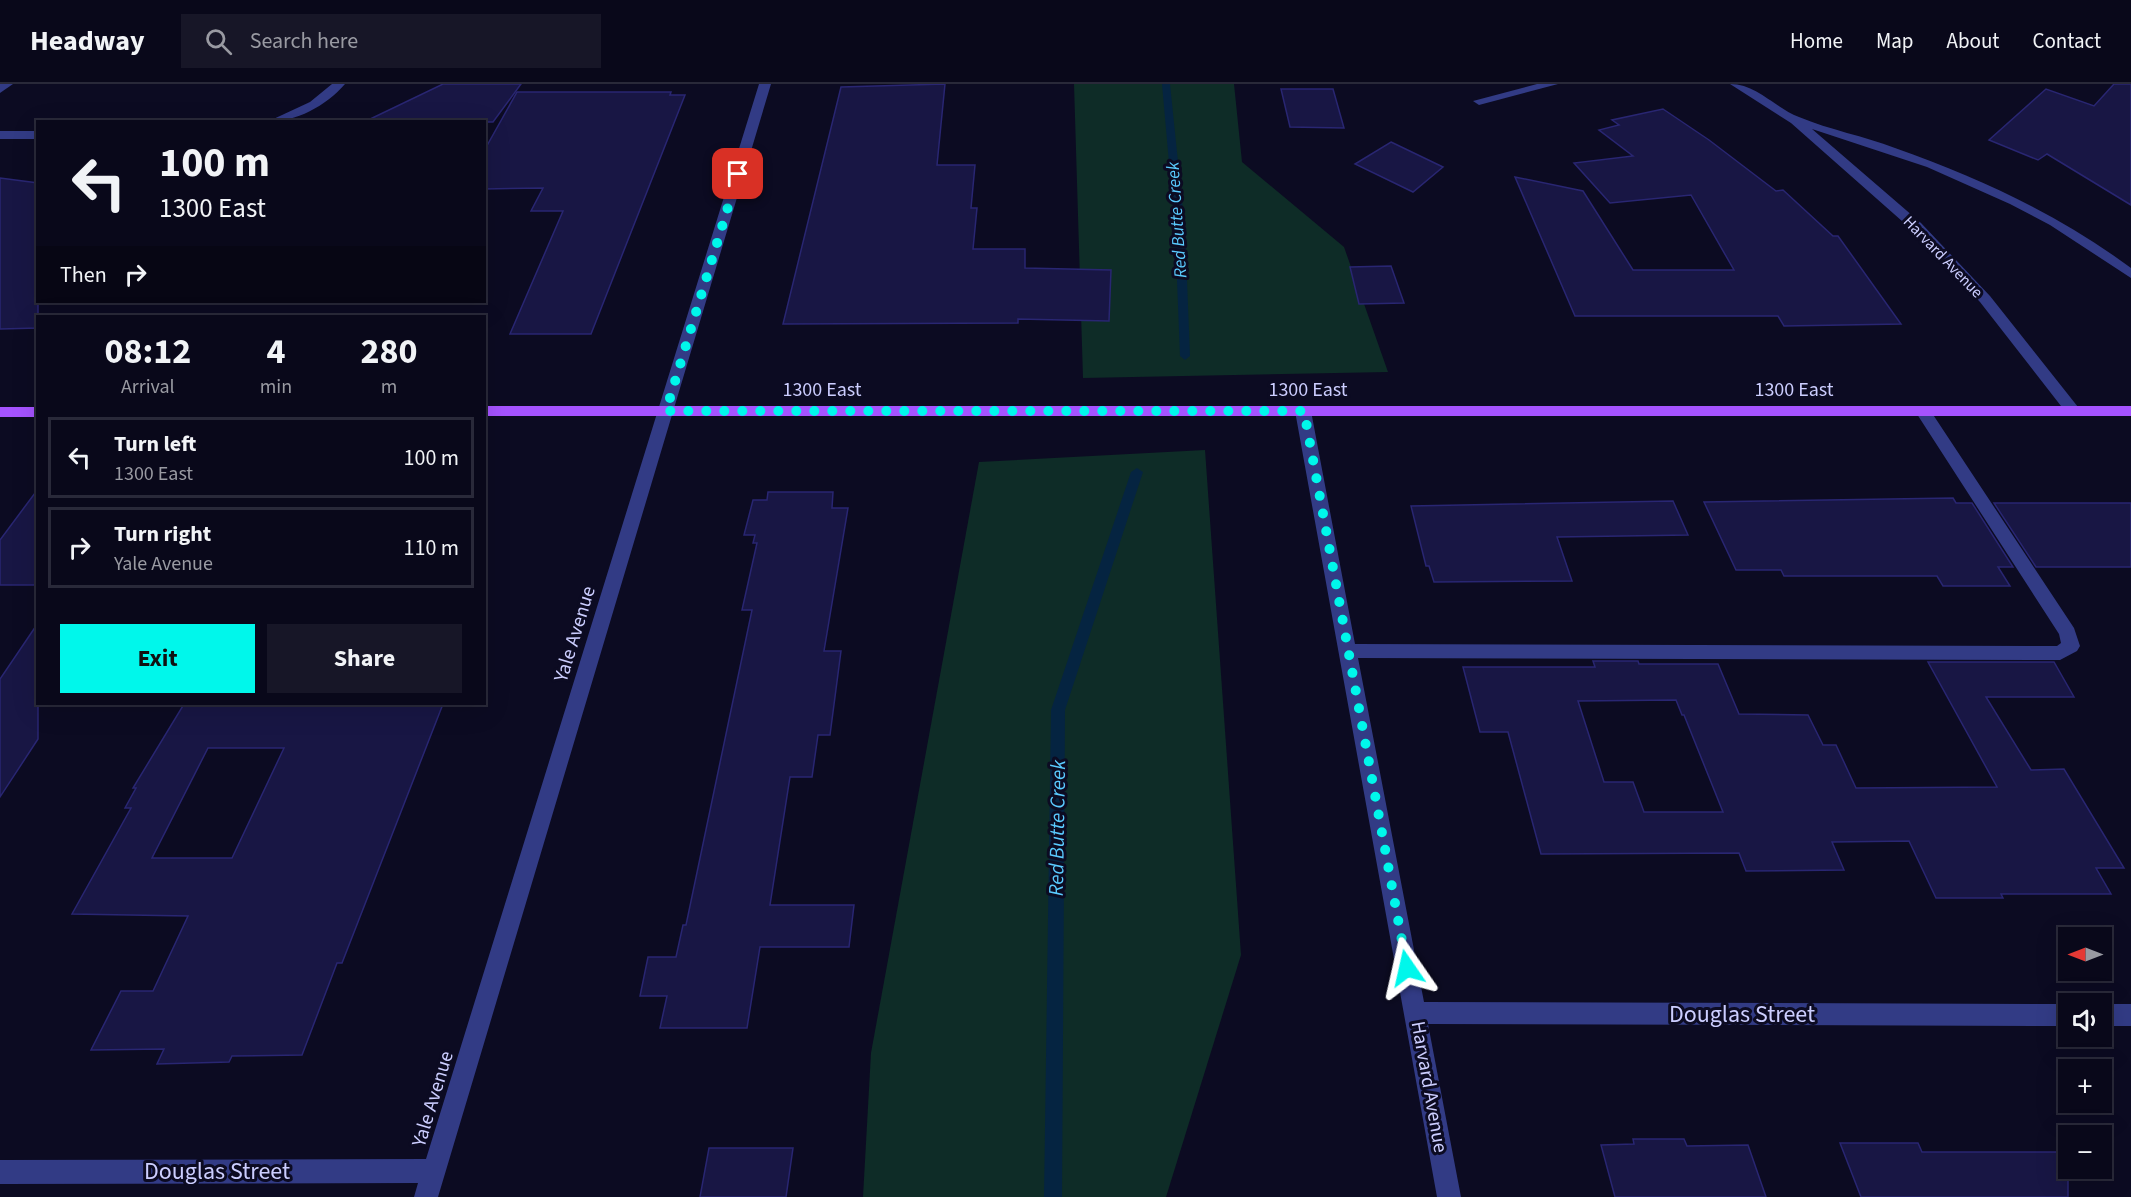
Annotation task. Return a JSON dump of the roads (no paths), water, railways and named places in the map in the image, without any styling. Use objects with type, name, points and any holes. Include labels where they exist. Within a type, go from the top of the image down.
[{"type":"main road","name":"1300 East","points":[[486,411],[2131,411]]},
{"type":"main road","points":[[0,412],[36,412]]},
{"type":"street","points":[[0,90],[7,84]]},
{"type":"street","points":[[278,120],[314,104],[339,84]]},
{"type":"street","name":"Yale Avenue","points":[[426,1197],[765,84]]},
{"type":"street","points":[[1479,101],[1552,84]]},
{"type":"street","name":"Harvard Avenue","points":[[1736,84],[1796,120],[1916,226],[1985,299],[2073,411]]},
{"type":"street","name":"Harvard Avenue","points":[[1796,120],[1894,150],[1986,186],[2072,233],[2131,274]]},
{"type":"street","points":[[0,135],[36,135]]},
{"type":"street","name":"Harvard Avenue","points":[[1304,411],[1449,1197]]},
{"type":"street","points":[[1348,651],[2060,653],[2071,646],[2068,633],[1923,411]]},
{"type":"street","name":"Douglas Street","points":[[1415,1013],[2058,1015]]},
{"type":"street","points":[[2112,1015],[2131,1015]]},
{"type":"street","name":"Douglas Street","points":[[0,1172],[435,1171]]},
{"type":"waterway","name":"Red Butte Creek","points":[[1166,84],[1180,230],[1185,356]]},
{"type":"waterway","name":"Red Butte Creek","points":[[1053,1197],[1058,710],[1137,472]]}]
